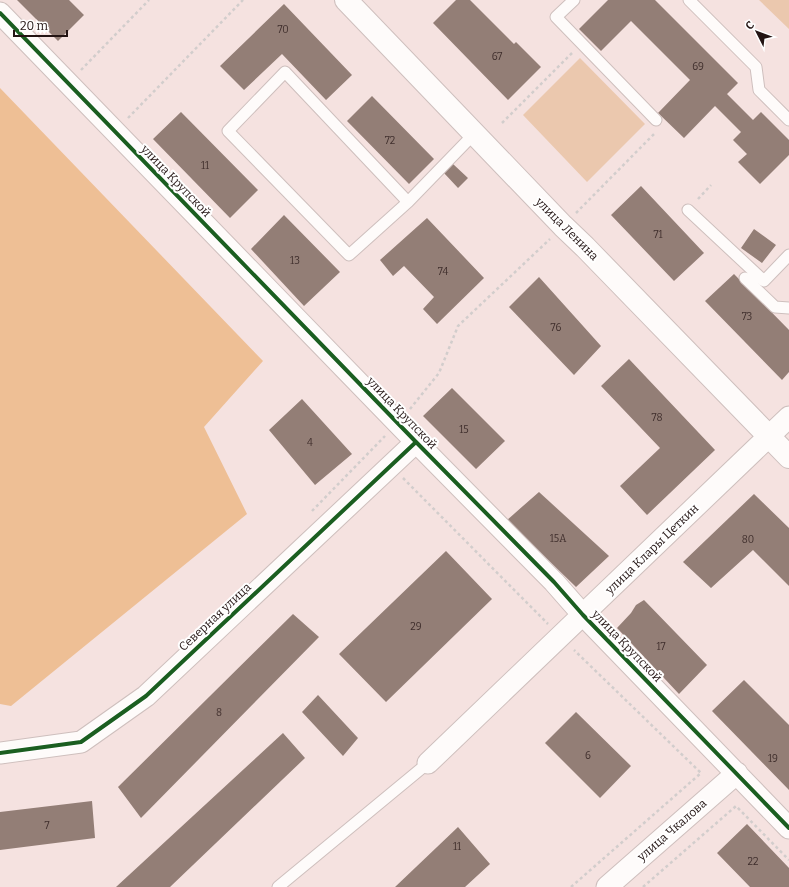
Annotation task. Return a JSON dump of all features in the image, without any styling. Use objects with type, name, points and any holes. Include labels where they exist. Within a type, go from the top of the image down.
[{"type":"main road","name":"улица Ленина","points":[[346,0],[563,226],[789,456]]},
{"type":"street","name":"улица Крупской","points":[[0,13],[398,424],[554,582],[583,615],[789,828]]},
{"type":"street","name":"улица Клары Цеткин","points":[[428,763],[789,417]]},
{"type":"street","name":"Северная улица","points":[[0,753],[81,742],[146,696],[416,442]]},
{"type":"street","name":"улица Чкалова","points":[[607,887],[737,773]]},
{"type":"lane","points":[[574,0],[556,17],[656,120]]},
{"type":"lane","points":[[689,0],[756,66],[759,90],[789,120]]},
{"type":"lane","points":[[408,202],[285,72],[228,131],[349,256],[408,202],[474,134]]},
{"type":"lane","points":[[688,210],[764,281],[789,255]]},
{"type":"lane","points":[[745,278],[775,307],[789,308]]},
{"type":"lane","points":[[278,887],[428,763]]},
{"type":"path","points":[[68,83],[149,0]]},
{"type":"path","points":[[115,132],[243,0]]},
{"type":"path","points":[[502,123],[582,43]]},
{"type":"path","points":[[308,515],[398,424],[439,373],[458,326],[563,226],[662,126],[656,120]]},
{"type":"path","points":[[688,210],[711,185]]},
{"type":"path","points":[[373,448],[561,636],[701,773],[571,887]]},
{"type":"path","points":[[643,887],[736,806],[789,860]]},
{"type":"shaded area","points":[[759,0],[789,0],[789,29]]},
{"type":"shaded area","points":[[580,58],[645,124],[587,182],[523,115]]},
{"type":"shaded area","points":[[0,88],[263,361],[204,427],[247,514],[11,706],[0,704]]},
{"type":"building","points":[[17,0],[69,0],[84,15],[58,41]]},
{"type":"building","points":[[456,0],[470,0],[514,44],[516,42],[541,67],[508,100],[433,23]]},
{"type":"building","points":[[608,0],[655,0],[738,83],[727,94],[753,120],[761,112],[789,140],[789,155],[760,184],[738,162],[747,154],[733,140],[741,132],[715,106],[684,138],[658,113],[690,80],[631,21],[601,51],[579,29]]},
{"type":"building","points":[[284,4],[352,75],[326,100],[282,54],[244,90],[220,66]]},
{"type":"building","points":[[372,96],[434,159],[409,184],[347,121]]},
{"type":"building","points":[[181,112],[258,190],[230,218],[153,139]]},
{"type":"building","points":[[453,164],[468,178],[458,188],[444,173]]},
{"type":"building","points":[[641,186],[704,253],[674,281],[611,215]]},
{"type":"building","points":[[284,215],[340,272],[304,306],[251,249]]},
{"type":"building","points":[[427,218],[484,278],[437,324],[423,309],[434,297],[404,266],[393,276],[380,260]]},
{"type":"building","points":[[754,229],[776,245],[762,263],[741,248]]},
{"type":"building","points":[[734,274],[789,330],[789,372],[782,380],[705,301]]},
{"type":"building","points":[[539,277],[601,346],[574,375],[509,307]]},
{"type":"building","points":[[629,359],[715,450],[647,515],[620,486],[660,448],[601,386]]},
{"type":"building","points":[[452,388],[505,441],[476,469],[423,416]]},
{"type":"building","points":[[302,399],[352,454],[315,485],[269,430]]},
{"type":"building","points":[[539,492],[609,556],[576,587],[507,520]]},
{"type":"building","points":[[754,494],[789,528],[789,586],[753,550],[711,588],[683,562]]},
{"type":"building","points":[[446,551],[492,599],[386,702],[339,654]]},
{"type":"building","points":[[644,600],[707,665],[679,694],[617,628],[631,613],[636,605]]},
{"type":"building","points":[[293,614],[319,637],[141,818],[118,787]]},
{"type":"building","points":[[744,680],[789,725],[789,790],[712,711]]},
{"type":"building","points":[[318,695],[358,738],[343,756],[302,712]]},
{"type":"building","points":[[576,712],[631,766],[600,798],[545,743]]},
{"type":"building","points":[[283,733],[305,758],[170,887],[116,887]]},
{"type":"building","points":[[92,801],[95,838],[0,850],[0,812]]},
{"type":"building","points":[[747,824],[789,868],[789,887],[750,887],[717,853]]},
{"type":"building","points":[[458,827],[490,864],[465,887],[395,887]]},
{"type":"cycle path","points":[[0,13],[416,442],[554,582],[583,615],[789,828]]},
{"type":"cycle path","points":[[0,753],[81,742],[146,696],[416,442]]}]
